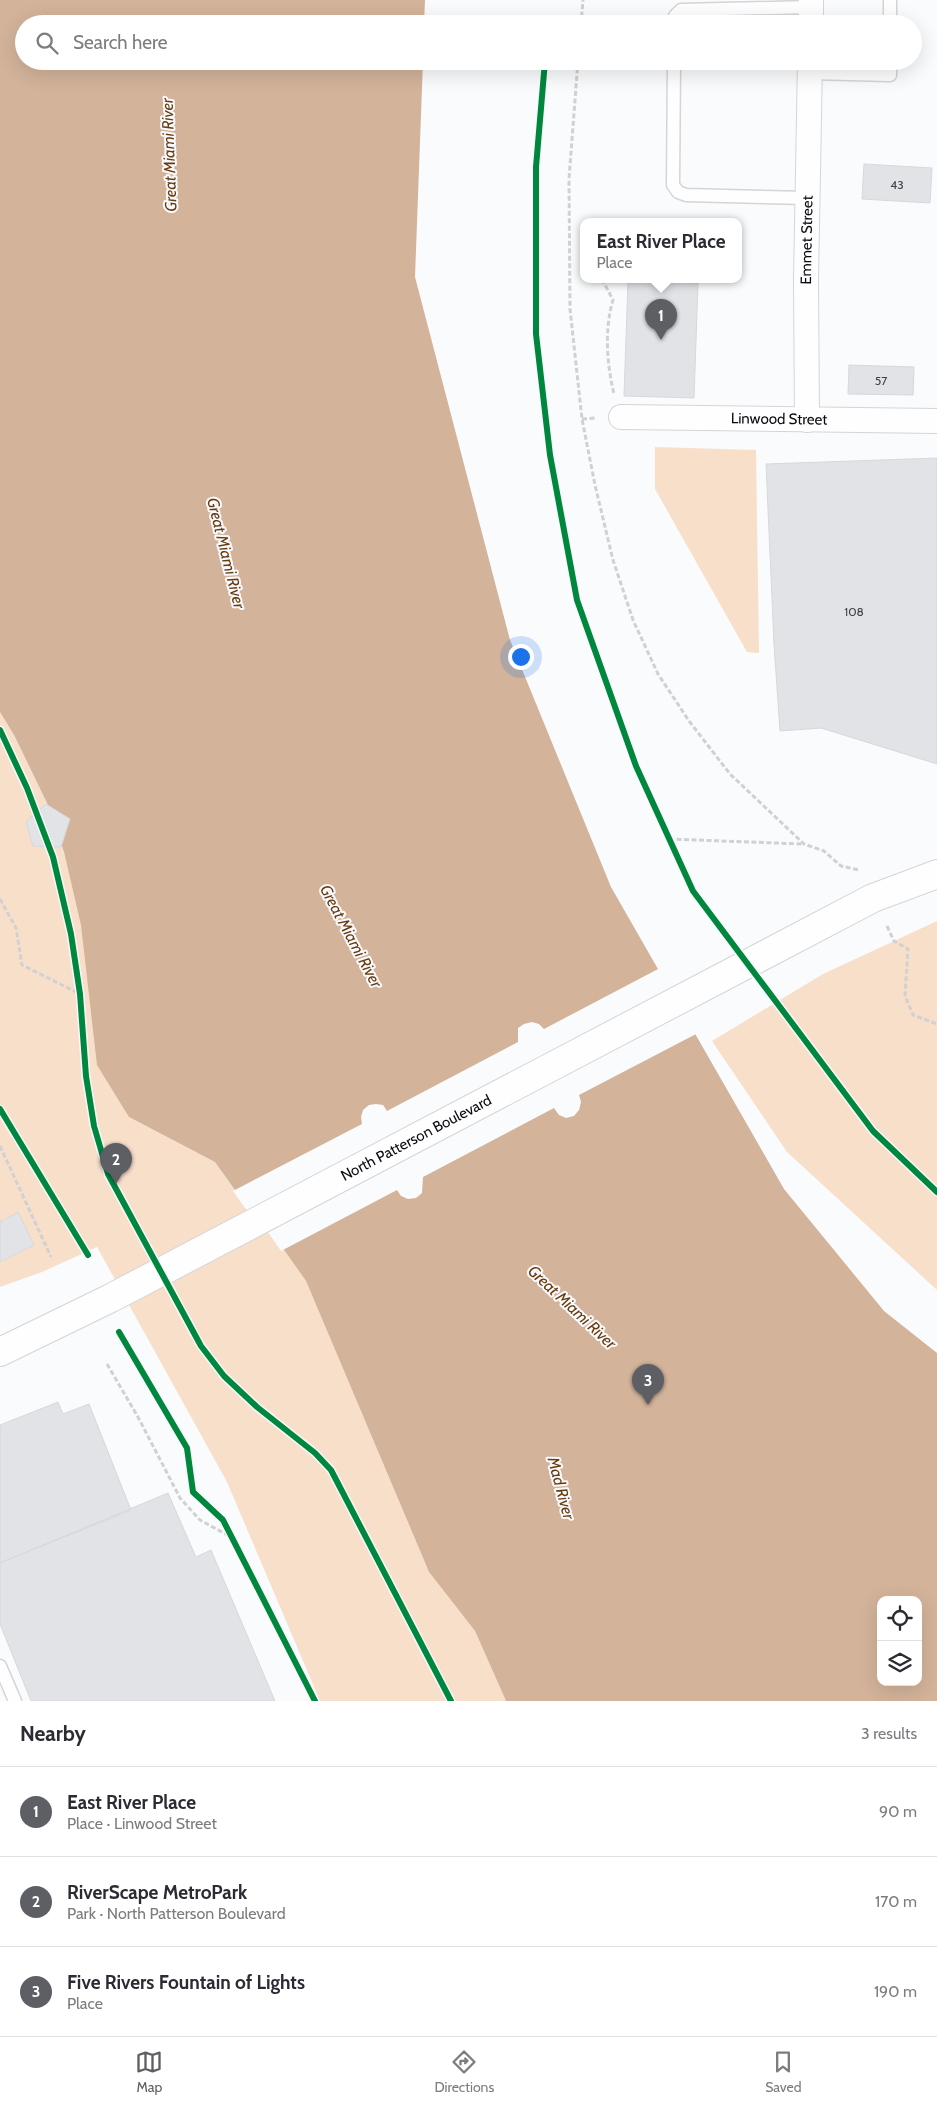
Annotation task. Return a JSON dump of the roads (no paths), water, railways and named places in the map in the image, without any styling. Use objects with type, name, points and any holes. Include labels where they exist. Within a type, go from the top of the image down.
[{"type":"main road","name":"North Patterson Boulevard","points":[[0,1352],[111,1298],[873,898],[937,874]]},
{"type":"street","name":"Emmet Street","points":[[807,420],[810,70]]},
{"type":"street","name":"Linwood Street","points":[[620,417],[937,421]]},
{"type":"lane","points":[[890,0],[890,15]]},
{"type":"lane","points":[[676,15],[681,10],[811,10]]},
{"type":"lane","points":[[674,70],[673,185],[678,192],[686,195],[808,198]]},
{"type":"lane","points":[[840,70],[890,75],[890,70]]},
{"type":"lane","points":[[0,1666],[15,1701]]},
{"type":"water","points":[[0,0],[425,0],[424,15],[15,15],[15,70],[423,70],[415,277],[510,640],[611,887],[784,1189],[884,1311],[937,1353],[937,1701],[506,1701],[475,1631],[429,1572],[306,1281],[270,1230],[247,1207],[215,1162],[129,1117],[97,1065],[81,925],[64,852],[47,803],[14,735],[0,712]]},
{"type":"place","name":"East River Place","points":[[661,340]]},
{"type":"place","name":"RiverScape MetroPark","points":[[116,1184]]},
{"type":"place","name":"Five Rivers Fountain of Lights","points":[[648,1405]]},
{"type":"water label","name":"Great Miami River","points":[[169,155]]},
{"type":"water label","name":"Great Miami River","points":[[226,553]]},
{"type":"water label","name":"Great Miami River","points":[[351,936]]},
{"type":"water label","name":"Great Miami River","points":[[572,1307]]},
{"type":"water label","name":"Mad River","points":[[561,1488]]}]
